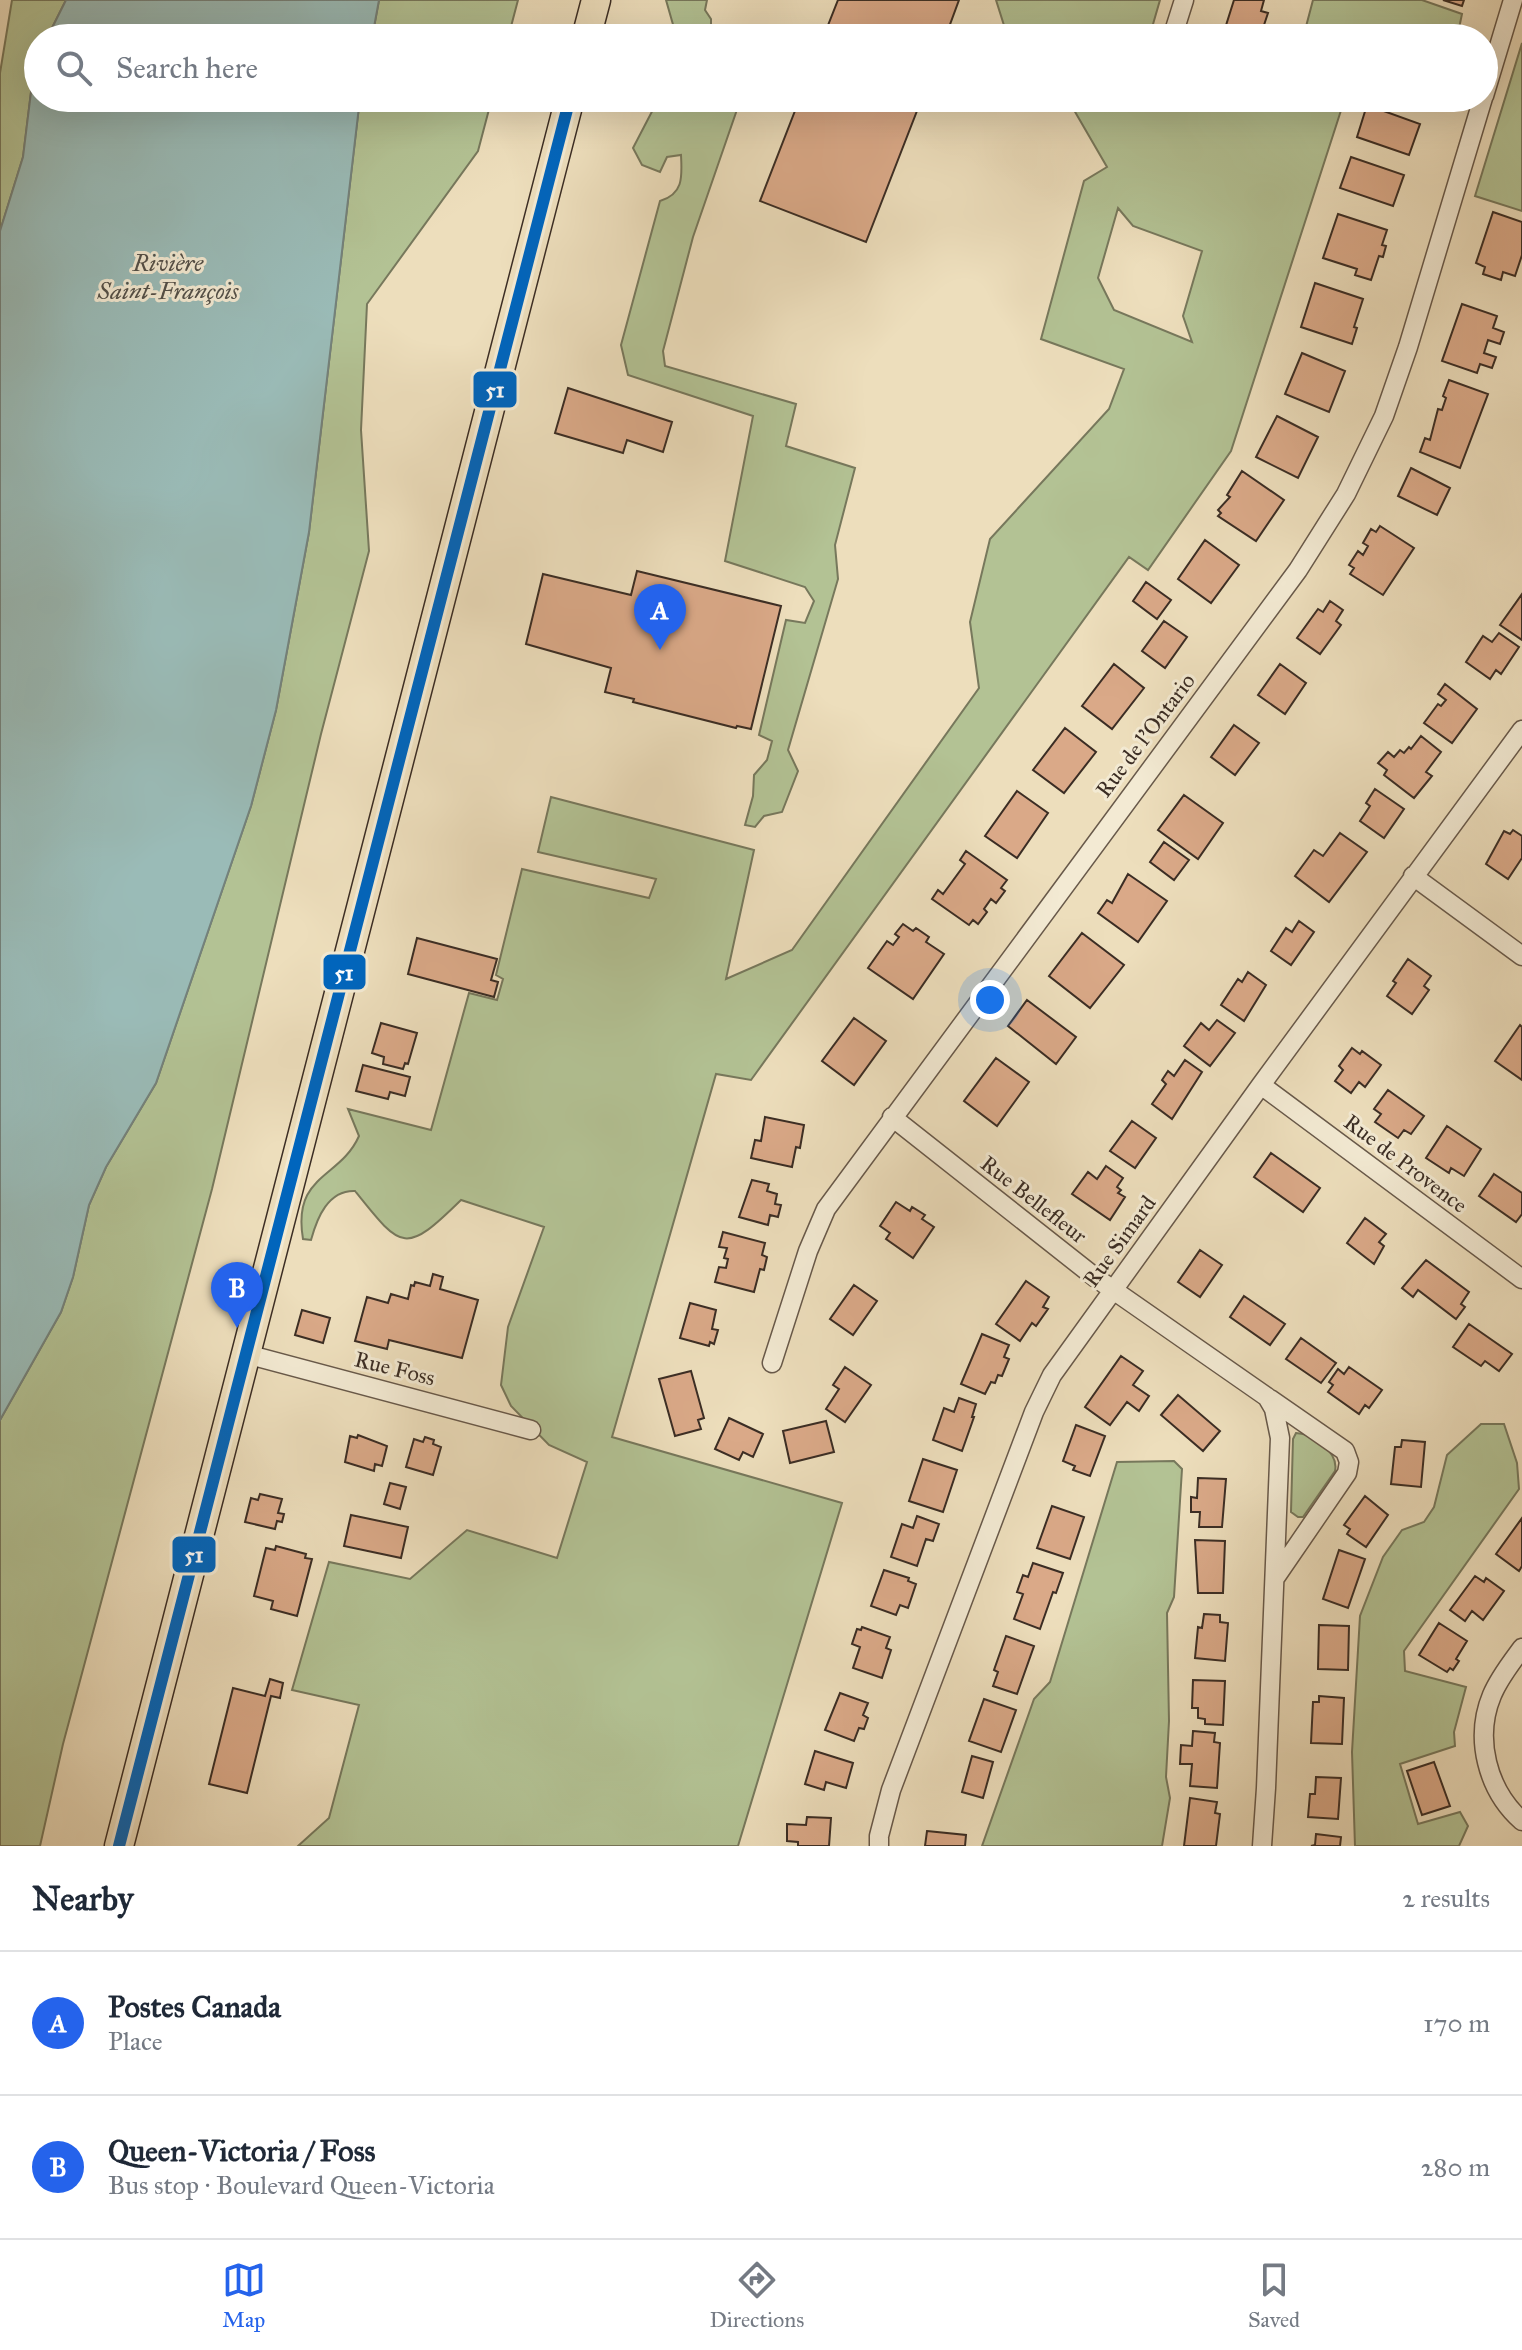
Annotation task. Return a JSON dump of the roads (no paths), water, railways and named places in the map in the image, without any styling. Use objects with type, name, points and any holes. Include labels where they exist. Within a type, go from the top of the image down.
[{"type":"main road","points":[[590,24],[596,0]]},
{"type":"main road","points":[[119,1846],[566,112]]},
{"type":"street","points":[[1176,24],[1184,0]]},
{"type":"street","name":"Rue de l'Ontario","points":[[1498,50],[1513,0]]},
{"type":"street","name":"Rue de l'Ontario","points":[[772,1363],[817,1227],[826,1209],[1298,570],[1346,494],[1372,445],[1395,387],[1479,112]]},
{"type":"street","name":"Rue Simard","points":[[879,1846],[891,1790],[1034,1412],[1052,1375],[1522,730]]},
{"type":"street","points":[[1413,876],[1522,956]]},
{"type":"street","name":"Rue de Provence","points":[[1261,1085],[1522,1279]]},
{"type":"street","name":"Rue Bellefleur","points":[[892,1117],[1113,1290],[1345,1451],[1349,1462],[1347,1473],[1275,1578]]},
{"type":"street","name":"Rue Foss","points":[[246,1354],[531,1430]]},
{"type":"street","points":[[1262,1846],[1280,1438],[1274,1409],[1267,1397]]},
{"type":"street","points":[[1522,1648],[1491,1697],[1483,1740],[1493,1780],[1504,1800],[1522,1821]]},
{"type":"water","points":[[66,0],[379,0],[375,24],[54,24]]},
{"type":"water","name":"Rivière Saint-François","points":[[29,112],[358,112],[309,532],[276,710],[251,806],[156,1083],[106,1167],[89,1205],[73,1277],[61,1312],[0,1420],[0,231],[23,157]]},
{"type":"place","name":"Postes Canada","points":[[660,650]]},
{"type":"place","name":"Queen-Victoria / Foss","points":[[237,1328]]}]
